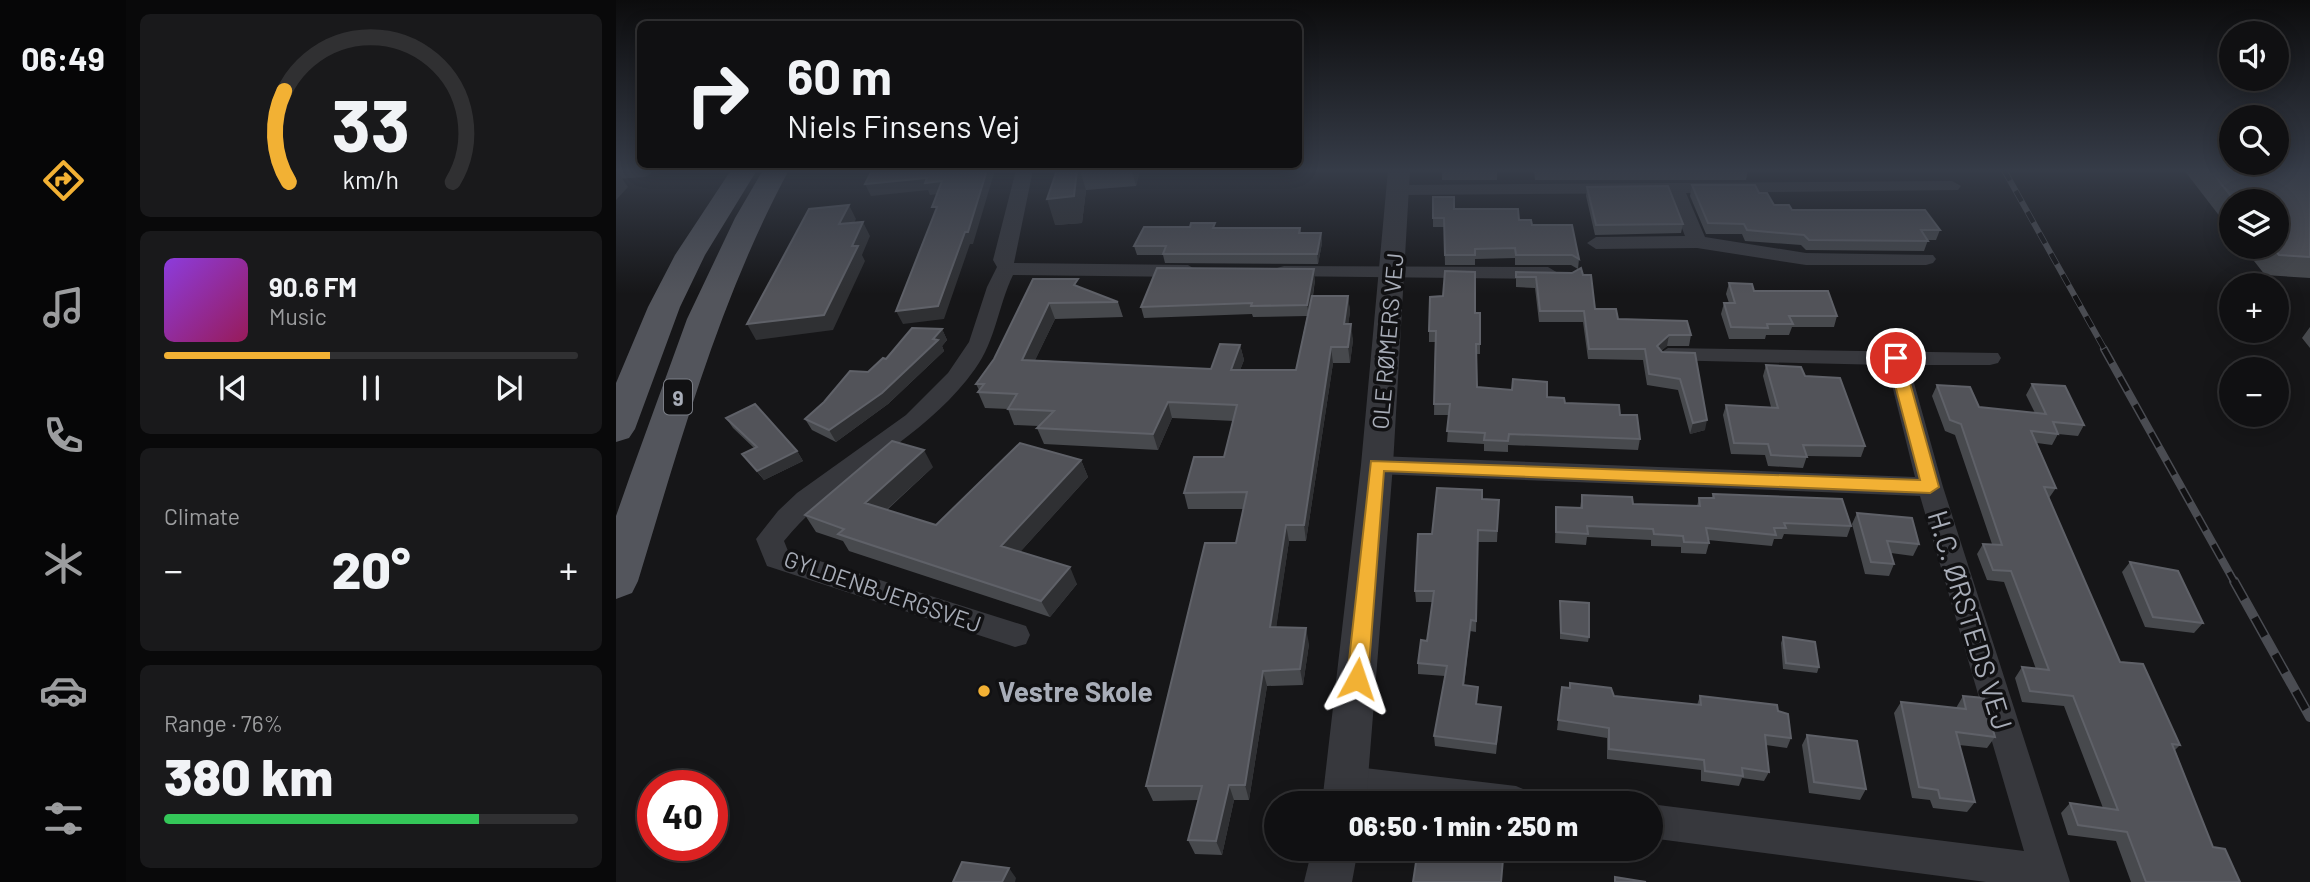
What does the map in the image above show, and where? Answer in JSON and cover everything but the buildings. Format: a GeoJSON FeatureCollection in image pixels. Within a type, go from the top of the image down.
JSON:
{"type":"FeatureCollection","features":[{"type":"Feature","properties":{"kind":"main road"},"geometry":{"type":"LineString","coordinates":[[690,255],[707,211]]}},
{"type":"Feature","properties":{"kind":"main road","name":"9"},"geometry":{"type":"LineString","coordinates":[[616,429],[664,307],[690,255],[718,211]]}},
{"type":"Feature","properties":{"kind":"main road","name":"9"},"geometry":{"type":"LineString","coordinates":[[616,581],[695,344],[730,259],[755,211]]}},
{"type":"Feature","properties":{"kind":"main road"},"geometry":{"type":"LineString","coordinates":[[751,218],[757,211]]}},
{"type":"Feature","properties":{"kind":"street","name":"GYLDENBJERGSVEJ"},"geometry":{"type":"LineString","coordinates":[[1015,211],[1003,260],[1007,267],[997,282],[974,353],[933,403],[882,447],[788,514],[771,540],[777,558],[1015,635]]}},
{"type":"Feature","properties":{"kind":"street","name":"OLE RØMERS VEJ"},"geometry":{"type":"LineString","coordinates":[[1346,791],[1377,465],[1397,211]]}},
{"type":"Feature","properties":{"kind":"street"},"geometry":{"type":"LineString","coordinates":[[1690,211],[1697,242]]}},
{"type":"Feature","properties":{"kind":"street"},"geometry":{"type":"LineString","coordinates":[[1596,243],[1697,242],[1806,259],[1926,259]]}},
{"type":"Feature","properties":{"kind":"street"},"geometry":{"type":"LineString","coordinates":[[1007,267],[1022,271],[1215,272]]}},
{"type":"Feature","properties":{"kind":"street"},"geometry":{"type":"LineString","coordinates":[[1270,272],[1571,274]]}},
{"type":"Feature","properties":{"kind":"street"},"geometry":{"type":"LineString","coordinates":[[1668,355],[1990,358]]}},
{"type":"Feature","properties":{"kind":"street","name":"H.C. ØRSTEDS VEJ"},"geometry":{"type":"LineString","coordinates":[[1896,358],[1930,487],[2050,877]]}},
{"type":"Feature","properties":{"kind":"street"},"geometry":{"type":"LineString","coordinates":[[1377,465],[1930,487]]}},
{"type":"Feature","properties":{"kind":"street"},"geometry":{"type":"LineString","coordinates":[[1663,823],[2050,877]]}},
{"type":"Feature","properties":{"kind":"street"},"geometry":{"type":"LineString","coordinates":[[1328,882],[1332,861]]}},
{"type":"Feature","properties":{"kind":"railway"},"geometry":{"type":"LineString","coordinates":[[2027,211],[2105,350]]}},
{"type":"Feature","properties":{"kind":"railway"},"geometry":{"type":"LineString","coordinates":[[2104,349],[2235,583]]}},
{"type":"Feature","properties":{"kind":"railway"},"geometry":{"type":"LineString","coordinates":[[2234,581],[2310,717]]}},
{"type":"Feature","properties":{"kind":"place","name":"Vestre Skole"},"geometry":{"type":"Point","coordinates":[984,691]}},
{"type":"Feature","properties":{"kind":"route"},"geometry":{"type":"LineString","coordinates":[[1357,679],[1377,465],[1930,487],[1896,358]]}}]}
